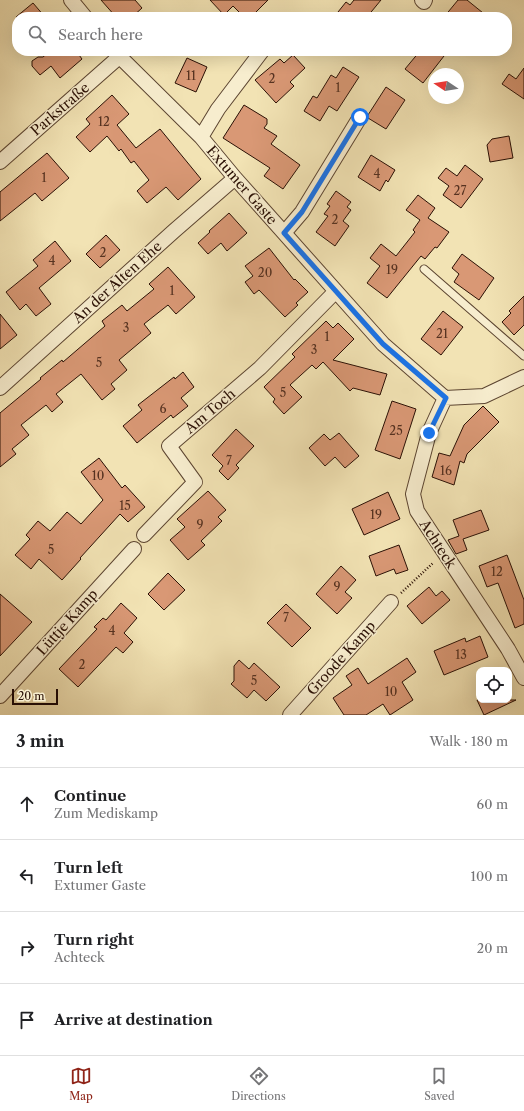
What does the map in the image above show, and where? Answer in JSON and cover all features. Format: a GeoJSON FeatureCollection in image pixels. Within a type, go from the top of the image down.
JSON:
{"type":"FeatureCollection","features":[{"type":"Feature","properties":{"kind":"street"},"geometry":{"type":"LineString","coordinates":[[71,0],[81,12]]}},
{"type":"Feature","properties":{"kind":"street","name":"Parkstraße"},"geometry":{"type":"LineString","coordinates":[[0,162],[115,56]]}},
{"type":"Feature","properties":{"kind":"street","name":"Extumer Gaste"},"geometry":{"type":"LineString","coordinates":[[119,56],[201,137],[335,292],[383,344],[446,398]]}},
{"type":"Feature","properties":{"kind":"street"},"geometry":{"type":"LineString","coordinates":[[201,137],[218,109],[258,56]]}},
{"type":"Feature","properties":{"kind":"street"},"geometry":{"type":"LineString","coordinates":[[284,233],[302,212],[360,117]]}},
{"type":"Feature","properties":{"kind":"street","name":"An der Alten Ehe"},"geometry":{"type":"LineString","coordinates":[[0,388],[235,178]]}},
{"type":"Feature","properties":{"kind":"street","name":"Am Toch"},"geometry":{"type":"LineString","coordinates":[[144,535],[195,482],[169,446],[260,368],[335,292]]}},
{"type":"Feature","properties":{"kind":"street"},"geometry":{"type":"LineString","coordinates":[[446,398],[484,396],[524,377]]}},
{"type":"Feature","properties":{"kind":"street","name":"Achteck"},"geometry":{"type":"LineString","coordinates":[[446,398],[429,433],[413,494],[417,511],[508,649],[524,678]]}},
{"type":"Feature","properties":{"kind":"street","name":"Lüttje Kamp"},"geometry":{"type":"LineString","coordinates":[[0,696],[134,549]]}},
{"type":"Feature","properties":{"kind":"street","name":"Groode Kamp"},"geometry":{"type":"LineString","coordinates":[[290,715],[392,602]]}},
{"type":"Feature","properties":{"kind":"lane"},"geometry":{"type":"LineString","coordinates":[[424,270],[524,356]]}},
{"type":"Feature","properties":{"kind":"path"},"geometry":{"type":"LineString","coordinates":[[392,602],[444,553]]}},
{"type":"Feature","properties":{"kind":"building"},"geometry":{"type":"Polygon","coordinates":[[[101,0],[135,0],[142,8],[138,12],[112,12],[101,0]]]}},
{"type":"Feature","properties":{"kind":"building"},"geometry":{"type":"Polygon","coordinates":[[[210,0],[268,0],[256,12],[239,12],[233,6],[227,12],[221,12],[210,0]]]}},
{"type":"Feature","properties":{"kind":"building"},"geometry":{"type":"Polygon","coordinates":[[[354,0],[381,0],[371,12],[338,12],[346,2],[350,5],[354,0]]]}},
{"type":"Feature","properties":{"kind":"building"},"geometry":{"type":"Polygon","coordinates":[[[458,0],[467,0],[482,12],[448,12],[458,0]]]}},
{"type":"Feature","properties":{"kind":"building"},"geometry":{"type":"Polygon","coordinates":[[[33,3],[41,12],[22,12],[33,3]]]}},
{"type":"Feature","properties":{"kind":"building"},"geometry":{"type":"Polygon","coordinates":[[[80,56],[82,59],[60,78],[51,66],[40,75],[32,66],[32,61],[38,57],[80,56]]]}},
{"type":"Feature","properties":{"kind":"building"},"geometry":{"type":"Polygon","coordinates":[[[294,56],[305,68],[290,82],[294,86],[276,103],[255,80],[280,59],[284,63],[294,56]]]}},
{"type":"Feature","properties":{"kind":"building"},"geometry":{"type":"Polygon","coordinates":[[[416,56],[444,56],[435,68],[428,68],[428,77],[423,83],[405,69],[416,56]]]}},
{"type":"Feature","properties":{"kind":"building"},"geometry":{"type":"Polygon","coordinates":[[[187,58],[207,67],[196,92],[175,83],[187,58]]]}},
{"type":"Feature","properties":{"kind":"building"},"geometry":{"type":"Polygon","coordinates":[[[343,67],[359,77],[337,111],[329,106],[320,121],[304,111],[313,96],[317,98],[331,75],[336,78],[343,67]]]}},
{"type":"Feature","properties":{"kind":"building"},"geometry":{"type":"Polygon","coordinates":[[[524,68],[524,99],[502,84],[509,74],[516,79],[524,68]]]}},
{"type":"Feature","properties":{"kind":"building"},"geometry":{"type":"Polygon","coordinates":[[[386,87],[405,100],[386,129],[368,118],[368,115],[386,87]]]}},
{"type":"Feature","properties":{"kind":"building"},"geometry":{"type":"Polygon","coordinates":[[[112,95],[129,114],[117,125],[136,148],[160,129],[201,179],[178,200],[166,187],[147,203],[137,191],[149,180],[134,161],[131,163],[121,149],[119,151],[107,136],[90,152],[76,137],[90,124],[86,119],[112,95]]]}},
{"type":"Feature","properties":{"kind":"building"},"geometry":{"type":"Polygon","coordinates":[[[244,105],[267,119],[267,124],[264,128],[277,136],[271,144],[300,165],[283,189],[264,176],[270,168],[223,138],[244,105]]]}},
{"type":"Feature","properties":{"kind":"building"},"geometry":{"type":"Polygon","coordinates":[[[509,136],[513,158],[490,162],[487,145],[492,139],[509,136]]]}},
{"type":"Feature","properties":{"kind":"building"},"geometry":{"type":"Polygon","coordinates":[[[47,153],[69,178],[42,201],[35,193],[0,221],[0,192],[47,153]]]}},
{"type":"Feature","properties":{"kind":"building"},"geometry":{"type":"Polygon","coordinates":[[[371,155],[395,170],[388,182],[386,180],[380,191],[358,177],[371,155]]]}},
{"type":"Feature","properties":{"kind":"building"},"geometry":{"type":"Polygon","coordinates":[[[465,165],[483,179],[461,208],[443,195],[449,186],[438,178],[446,168],[457,176],[465,165]]]}},
{"type":"Feature","properties":{"kind":"building"},"geometry":{"type":"Polygon","coordinates":[[[336,191],[351,202],[347,207],[351,210],[343,221],[349,226],[335,246],[316,232],[328,216],[324,214],[330,206],[327,204],[336,191]]]}},
{"type":"Feature","properties":{"kind":"building"},"geometry":{"type":"Polygon","coordinates":[[[418,195],[435,208],[428,218],[449,232],[437,248],[435,247],[425,259],[421,256],[387,298],[367,283],[380,266],[370,258],[381,244],[396,256],[415,232],[413,230],[420,220],[406,210],[418,195]]]}},
{"type":"Feature","properties":{"kind":"building"},"geometry":{"type":"Polygon","coordinates":[[[229,213],[247,233],[227,251],[221,243],[208,254],[198,243],[229,213]]]}},
{"type":"Feature","properties":{"kind":"building"},"geometry":{"type":"Polygon","coordinates":[[[106,235],[120,250],[100,268],[86,254],[106,235]]]}},
{"type":"Feature","properties":{"kind":"building"},"geometry":{"type":"Polygon","coordinates":[[[55,241],[71,261],[39,288],[51,304],[36,316],[26,304],[20,310],[6,292],[38,266],[33,260],[55,241]]]}},
{"type":"Feature","properties":{"kind":"building"},"geometry":{"type":"Polygon","coordinates":[[[269,248],[294,280],[295,279],[308,292],[296,303],[298,305],[285,317],[259,290],[254,294],[245,282],[253,276],[245,266],[269,248]]]}},
{"type":"Feature","properties":{"kind":"building"},"geometry":{"type":"Polygon","coordinates":[[[462,254],[494,278],[479,300],[454,282],[459,274],[452,268],[462,254]]]}},
{"type":"Feature","properties":{"kind":"building"},"geometry":{"type":"Polygon","coordinates":[[[168,267],[195,297],[176,314],[168,305],[144,324],[151,333],[119,360],[127,370],[111,384],[115,389],[102,400],[81,374],[56,394],[63,402],[52,412],[46,405],[21,425],[29,435],[12,449],[16,454],[0,467],[0,413],[41,379],[40,378],[62,360],[63,362],[105,326],[102,321],[122,305],[127,311],[154,289],[149,284],[168,267]]]}},
{"type":"Feature","properties":{"kind":"building"},"geometry":{"type":"Polygon","coordinates":[[[524,296],[524,325],[514,335],[502,322],[511,313],[509,311],[524,296]]]}},
{"type":"Feature","properties":{"kind":"building"},"geometry":{"type":"Polygon","coordinates":[[[443,311],[463,327],[441,355],[421,339],[443,311]]]}},
{"type":"Feature","properties":{"kind":"building"},"geometry":{"type":"Polygon","coordinates":[[[0,314],[17,335],[0,349],[0,314]]]}},
{"type":"Feature","properties":{"kind":"building"},"geometry":{"type":"Polygon","coordinates":[[[326,321],[333,328],[338,323],[354,339],[333,360],[387,374],[380,395],[353,388],[350,391],[323,362],[316,369],[312,365],[290,385],[302,397],[284,414],[273,402],[275,399],[264,387],[295,357],[292,354],[326,321]]]}},
{"type":"Feature","properties":{"kind":"building"},"geometry":{"type":"Polygon","coordinates":[[[183,372],[194,387],[181,398],[188,406],[173,418],[171,415],[137,443],[123,426],[142,410],[138,405],[174,377],[175,379],[183,372]]]}},
{"type":"Feature","properties":{"kind":"building"},"geometry":{"type":"Polygon","coordinates":[[[392,401],[416,409],[400,459],[375,450],[392,401]]]}},
{"type":"Feature","properties":{"kind":"building"},"geometry":{"type":"Polygon","coordinates":[[[483,406],[499,422],[467,454],[464,463],[460,461],[454,485],[432,477],[439,453],[450,456],[464,425],[483,406]]]}},
{"type":"Feature","properties":{"kind":"building"},"geometry":{"type":"Polygon","coordinates":[[[236,429],[254,446],[236,465],[239,468],[228,480],[219,471],[223,466],[212,455],[236,429]]]}},
{"type":"Feature","properties":{"kind":"building"},"geometry":{"type":"Polygon","coordinates":[[[339,433],[359,456],[345,468],[335,457],[325,466],[309,448],[324,434],[330,440],[339,433]]]}},
{"type":"Feature","properties":{"kind":"building"},"geometry":{"type":"Polygon","coordinates":[[[99,458],[122,488],[125,485],[145,507],[128,522],[120,514],[62,580],[39,559],[31,569],[15,555],[30,539],[26,535],[38,521],[50,531],[67,512],[81,524],[103,500],[81,472],[99,458]]]}},
{"type":"Feature","properties":{"kind":"building"},"geometry":{"type":"Polygon","coordinates":[[[208,491],[226,510],[218,517],[222,521],[201,541],[205,545],[188,560],[170,540],[185,527],[177,519],[208,491]]]}},
{"type":"Feature","properties":{"kind":"building"},"geometry":{"type":"Polygon","coordinates":[[[388,492],[400,519],[364,535],[352,509],[388,492]]]}},
{"type":"Feature","properties":{"kind":"building"},"geometry":{"type":"Polygon","coordinates":[[[481,510],[489,530],[463,539],[467,550],[456,554],[448,540],[459,536],[453,520],[481,510]]]}},
{"type":"Feature","properties":{"kind":"building"},"geometry":{"type":"Polygon","coordinates":[[[399,545],[408,570],[396,574],[394,569],[376,576],[369,556],[399,545]]]}},
{"type":"Feature","properties":{"kind":"building"},"geometry":{"type":"Polygon","coordinates":[[[507,555],[524,600],[524,624],[515,628],[498,583],[487,587],[479,566],[507,555]]]}},
{"type":"Feature","properties":{"kind":"building"},"geometry":{"type":"Polygon","coordinates":[[[341,566],[356,580],[345,592],[352,598],[337,614],[316,594],[341,566]]]}},
{"type":"Feature","properties":{"kind":"building"},"geometry":{"type":"Polygon","coordinates":[[[168,573],[185,590],[164,610],[148,594],[168,573]]]}},
{"type":"Feature","properties":{"kind":"building"},"geometry":{"type":"Polygon","coordinates":[[[429,587],[436,596],[442,591],[450,600],[422,624],[407,606],[429,587]]]}},
{"type":"Feature","properties":{"kind":"building"},"geometry":{"type":"Polygon","coordinates":[[[0,594],[32,622],[0,656],[0,594]]]}},
{"type":"Feature","properties":{"kind":"building"},"geometry":{"type":"Polygon","coordinates":[[[121,603],[137,618],[124,633],[133,642],[123,653],[116,647],[78,687],[59,669],[97,629],[94,627],[103,618],[106,620],[121,603]]]}},
{"type":"Feature","properties":{"kind":"building"},"geometry":{"type":"Polygon","coordinates":[[[286,604],[311,628],[292,647],[267,623],[286,604]]]}},
{"type":"Feature","properties":{"kind":"building"},"geometry":{"type":"Polygon","coordinates":[[[480,636],[488,657],[444,675],[434,651],[465,638],[466,642],[480,636]]]}},
{"type":"Feature","properties":{"kind":"building"},"geometry":{"type":"Polygon","coordinates":[[[407,658],[416,672],[402,682],[413,700],[390,715],[383,704],[366,715],[344,715],[333,698],[352,685],[346,676],[358,668],[368,684],[407,658]]]}},
{"type":"Feature","properties":{"kind":"building"},"geometry":{"type":"Polygon","coordinates":[[[239,660],[249,669],[254,663],[280,687],[266,701],[254,690],[247,698],[231,684],[234,681],[234,666],[239,660]]]}},
{"type":"Feature","properties":{"kind":"building"},"geometry":{"type":"Polygon","coordinates":[[[478,703],[510,703],[484,715],[478,703]]]}},
{"type":"Feature","properties":{"kind":"route"},"geometry":{"type":"LineString","coordinates":[[360,117],[302,212],[284,233],[335,292],[383,344],[446,398],[429,433]]}}]}
